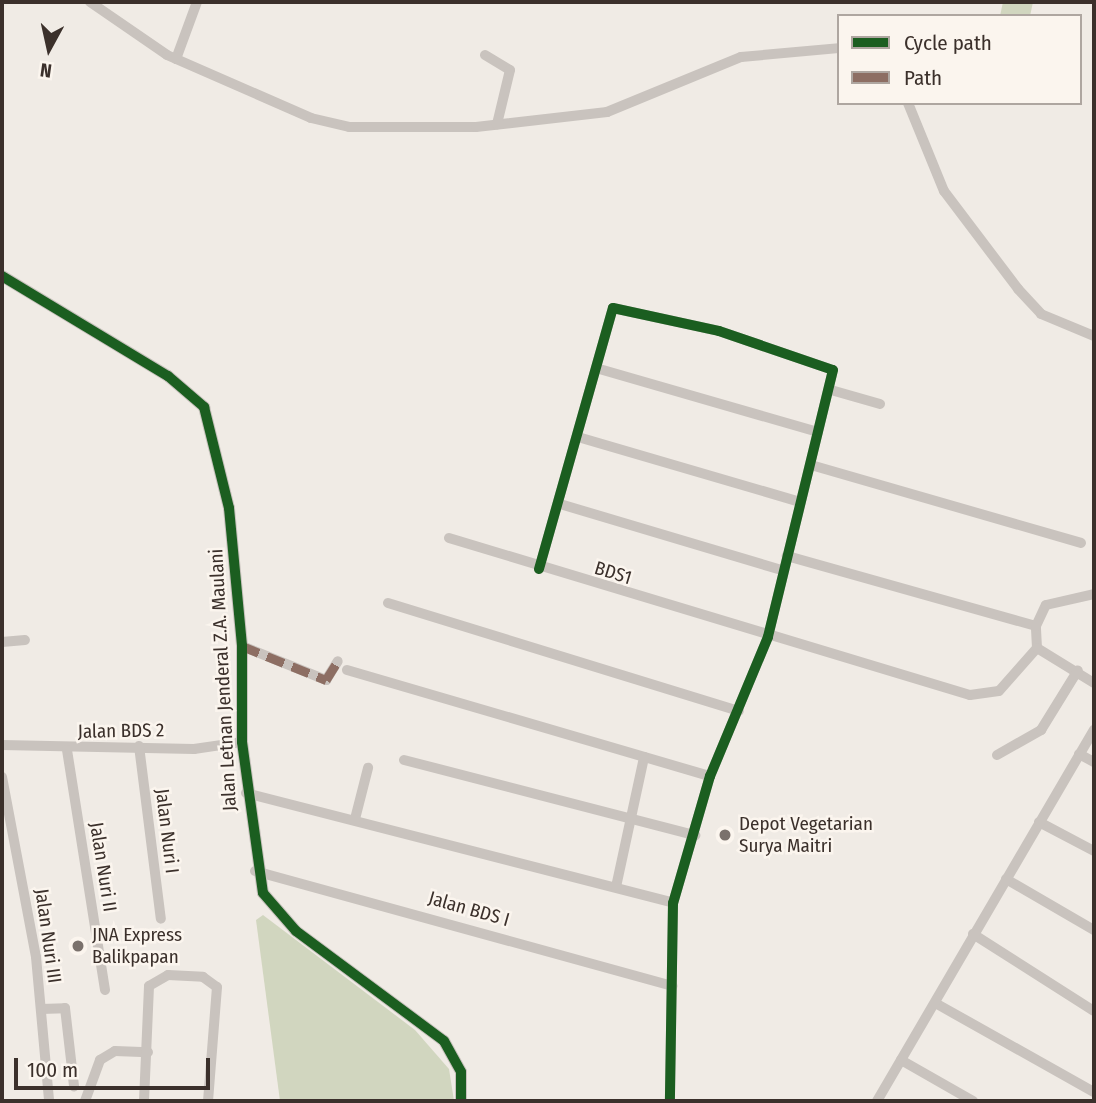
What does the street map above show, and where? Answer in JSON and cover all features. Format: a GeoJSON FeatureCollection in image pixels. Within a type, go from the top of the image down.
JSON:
{"type":"FeatureCollection","features":[{"type":"Feature","properties":{"kind":"street"},"geometry":{"type":"LineString","coordinates":[[90,2],[176,59],[311,118],[349,127],[497,124],[607,112],[741,57],[837,48]]}},
{"type":"Feature","properties":{"kind":"street"},"geometry":{"type":"LineString","coordinates":[[176,59],[197,2]]}},
{"type":"Feature","properties":{"kind":"street"},"geometry":{"type":"LineString","coordinates":[[485,55],[510,70],[497,124]]}},
{"type":"Feature","properties":{"kind":"street"},"geometry":{"type":"LineString","coordinates":[[909,105],[944,191],[1018,289],[1041,314],[1094,336]]}},
{"type":"Feature","properties":{"kind":"street","name":"Jalan Letnan Jenderal Z.A. Maulani"},"geometry":{"type":"LineString","coordinates":[[2,276],[168,376],[204,407],[229,508],[242,646],[242,742],[255,871],[274,909],[296,931],[444,1041],[461,1072],[461,1101]]}},
{"type":"Feature","properties":{"kind":"street"},"geometry":{"type":"LineString","coordinates":[[540,569],[596,368],[616,308],[816,360],[833,370],[831,390],[782,570],[768,637],[710,776],[695,835],[673,903],[670,1101]]}},
{"type":"Feature","properties":{"kind":"street"},"geometry":{"type":"LineString","coordinates":[[596,368],[818,432]]}},
{"type":"Feature","properties":{"kind":"street"},"geometry":{"type":"LineString","coordinates":[[831,390],[880,404]]}},
{"type":"Feature","properties":{"kind":"street"},"geometry":{"type":"LineString","coordinates":[[578,437],[800,502]]}},
{"type":"Feature","properties":{"kind":"street"},"geometry":{"type":"LineString","coordinates":[[811,465],[1081,543]]}},
{"type":"Feature","properties":{"kind":"street"},"geometry":{"type":"LineString","coordinates":[[560,505],[782,570]]}},
{"type":"Feature","properties":{"kind":"street","name":"BDS1"},"geometry":{"type":"LineString","coordinates":[[449,538],[540,569],[768,637],[984,696],[999,691],[1037,648]]}},
{"type":"Feature","properties":{"kind":"street"},"geometry":{"type":"LineString","coordinates":[[787,556],[1036,626]]}},
{"type":"Feature","properties":{"kind":"street"},"geometry":{"type":"LineString","coordinates":[[1094,594],[1046,605],[1036,626],[1037,648],[1078,670],[1094,682]]}},
{"type":"Feature","properties":{"kind":"street"},"geometry":{"type":"LineString","coordinates":[[388,603],[739,711]]}},
{"type":"Feature","properties":{"kind":"street"},"geometry":{"type":"LineString","coordinates":[[2,642],[25,640]]}},
{"type":"Feature","properties":{"kind":"street"},"geometry":{"type":"LineString","coordinates":[[242,646],[326,680],[338,661]]}},
{"type":"Feature","properties":{"kind":"street"},"geometry":{"type":"LineString","coordinates":[[347,670],[710,776]]}},
{"type":"Feature","properties":{"kind":"street"},"geometry":{"type":"LineString","coordinates":[[997,755],[1041,730],[1078,670]]}},
{"type":"Feature","properties":{"kind":"street"},"geometry":{"type":"LineString","coordinates":[[877,1101],[937,1004],[973,934],[1094,730]]}},
{"type":"Feature","properties":{"kind":"street","name":"Jalan BDS 2"},"geometry":{"type":"LineString","coordinates":[[2,746],[67,750],[242,742]]}},
{"type":"Feature","properties":{"kind":"street","name":"Jalan Nuri I"},"geometry":{"type":"LineString","coordinates":[[138,746],[160,919]]}},
{"type":"Feature","properties":{"kind":"street","name":"Jalan Nuri II"},"geometry":{"type":"LineString","coordinates":[[67,750],[104,990]]}},
{"type":"Feature","properties":{"kind":"street"},"geometry":{"type":"LineString","coordinates":[[1079,754],[1094,762]]}},
{"type":"Feature","properties":{"kind":"street"},"geometry":{"type":"LineString","coordinates":[[616,887],[644,757]]}},
{"type":"Feature","properties":{"kind":"street"},"geometry":{"type":"LineString","coordinates":[[404,761],[695,835]]}},
{"type":"Feature","properties":{"kind":"street"},"geometry":{"type":"LineString","coordinates":[[355,819],[368,768]]}},
{"type":"Feature","properties":{"kind":"street","name":"Jalan Nuri III"},"geometry":{"type":"LineString","coordinates":[[2,777],[41,1009],[49,1101]]}},
{"type":"Feature","properties":{"kind":"street"},"geometry":{"type":"LineString","coordinates":[[246,793],[673,903]]}},
{"type":"Feature","properties":{"kind":"street"},"geometry":{"type":"LineString","coordinates":[[1039,822],[1094,851]]}},
{"type":"Feature","properties":{"kind":"street","name":"Jalan BDS I"},"geometry":{"type":"LineString","coordinates":[[255,871],[672,986]]}},
{"type":"Feature","properties":{"kind":"street"},"geometry":{"type":"LineString","coordinates":[[1006,879],[1094,930]]}},
{"type":"Feature","properties":{"kind":"street"},"geometry":{"type":"LineString","coordinates":[[973,934],[1094,1011]]}},
{"type":"Feature","properties":{"kind":"street"},"geometry":{"type":"LineString","coordinates":[[144,1101],[149,986],[168,975],[202,977],[217,987],[208,1101]]}},
{"type":"Feature","properties":{"kind":"street"},"geometry":{"type":"LineString","coordinates":[[937,1004],[1094,1092]]}},
{"type":"Feature","properties":{"kind":"street"},"geometry":{"type":"LineString","coordinates":[[41,1009],[65,1008],[74,1086]]}},
{"type":"Feature","properties":{"kind":"street"},"geometry":{"type":"LineString","coordinates":[[85,1101],[100,1060],[115,1051],[148,1052]]}},
{"type":"Feature","properties":{"kind":"street"},"geometry":{"type":"LineString","coordinates":[[901,1060],[973,1101]]}},
{"type":"Feature","properties":{"kind":"green space"},"geometry":{"type":"Polygon","coordinates":[[[1003,2],[1033,2],[1030,14],[1000,14],[1003,2]]]}},
{"type":"Feature","properties":{"kind":"green space"},"geometry":{"type":"Polygon","coordinates":[[[263,915],[415,1030],[449,1069],[454,1101],[280,1101],[256,920],[263,915]]]}},
{"type":"Feature","properties":{"kind":"marked path"},"geometry":{"type":"LineString","coordinates":[[242,646],[326,680],[338,661]]}},
{"type":"Feature","properties":{"kind":"cycle path"},"geometry":{"type":"LineString","coordinates":[[2,276],[168,376],[204,407],[229,508],[242,646],[242,742],[263,893],[296,931],[444,1041],[461,1072],[461,1101]]}},
{"type":"Feature","properties":{"kind":"cycle path"},"geometry":{"type":"LineString","coordinates":[[539,569],[613,308],[719,331],[833,370],[768,637],[710,776],[673,903],[670,1101]]}},
{"type":"Feature","properties":{"kind":"place","name":"Depot Vegetarian Surya Maitri"},"geometry":{"type":"Point","coordinates":[725,835]}},
{"type":"Feature","properties":{"kind":"place","name":"JNA Express Balikpapan"},"geometry":{"type":"Point","coordinates":[78,946]}}]}
